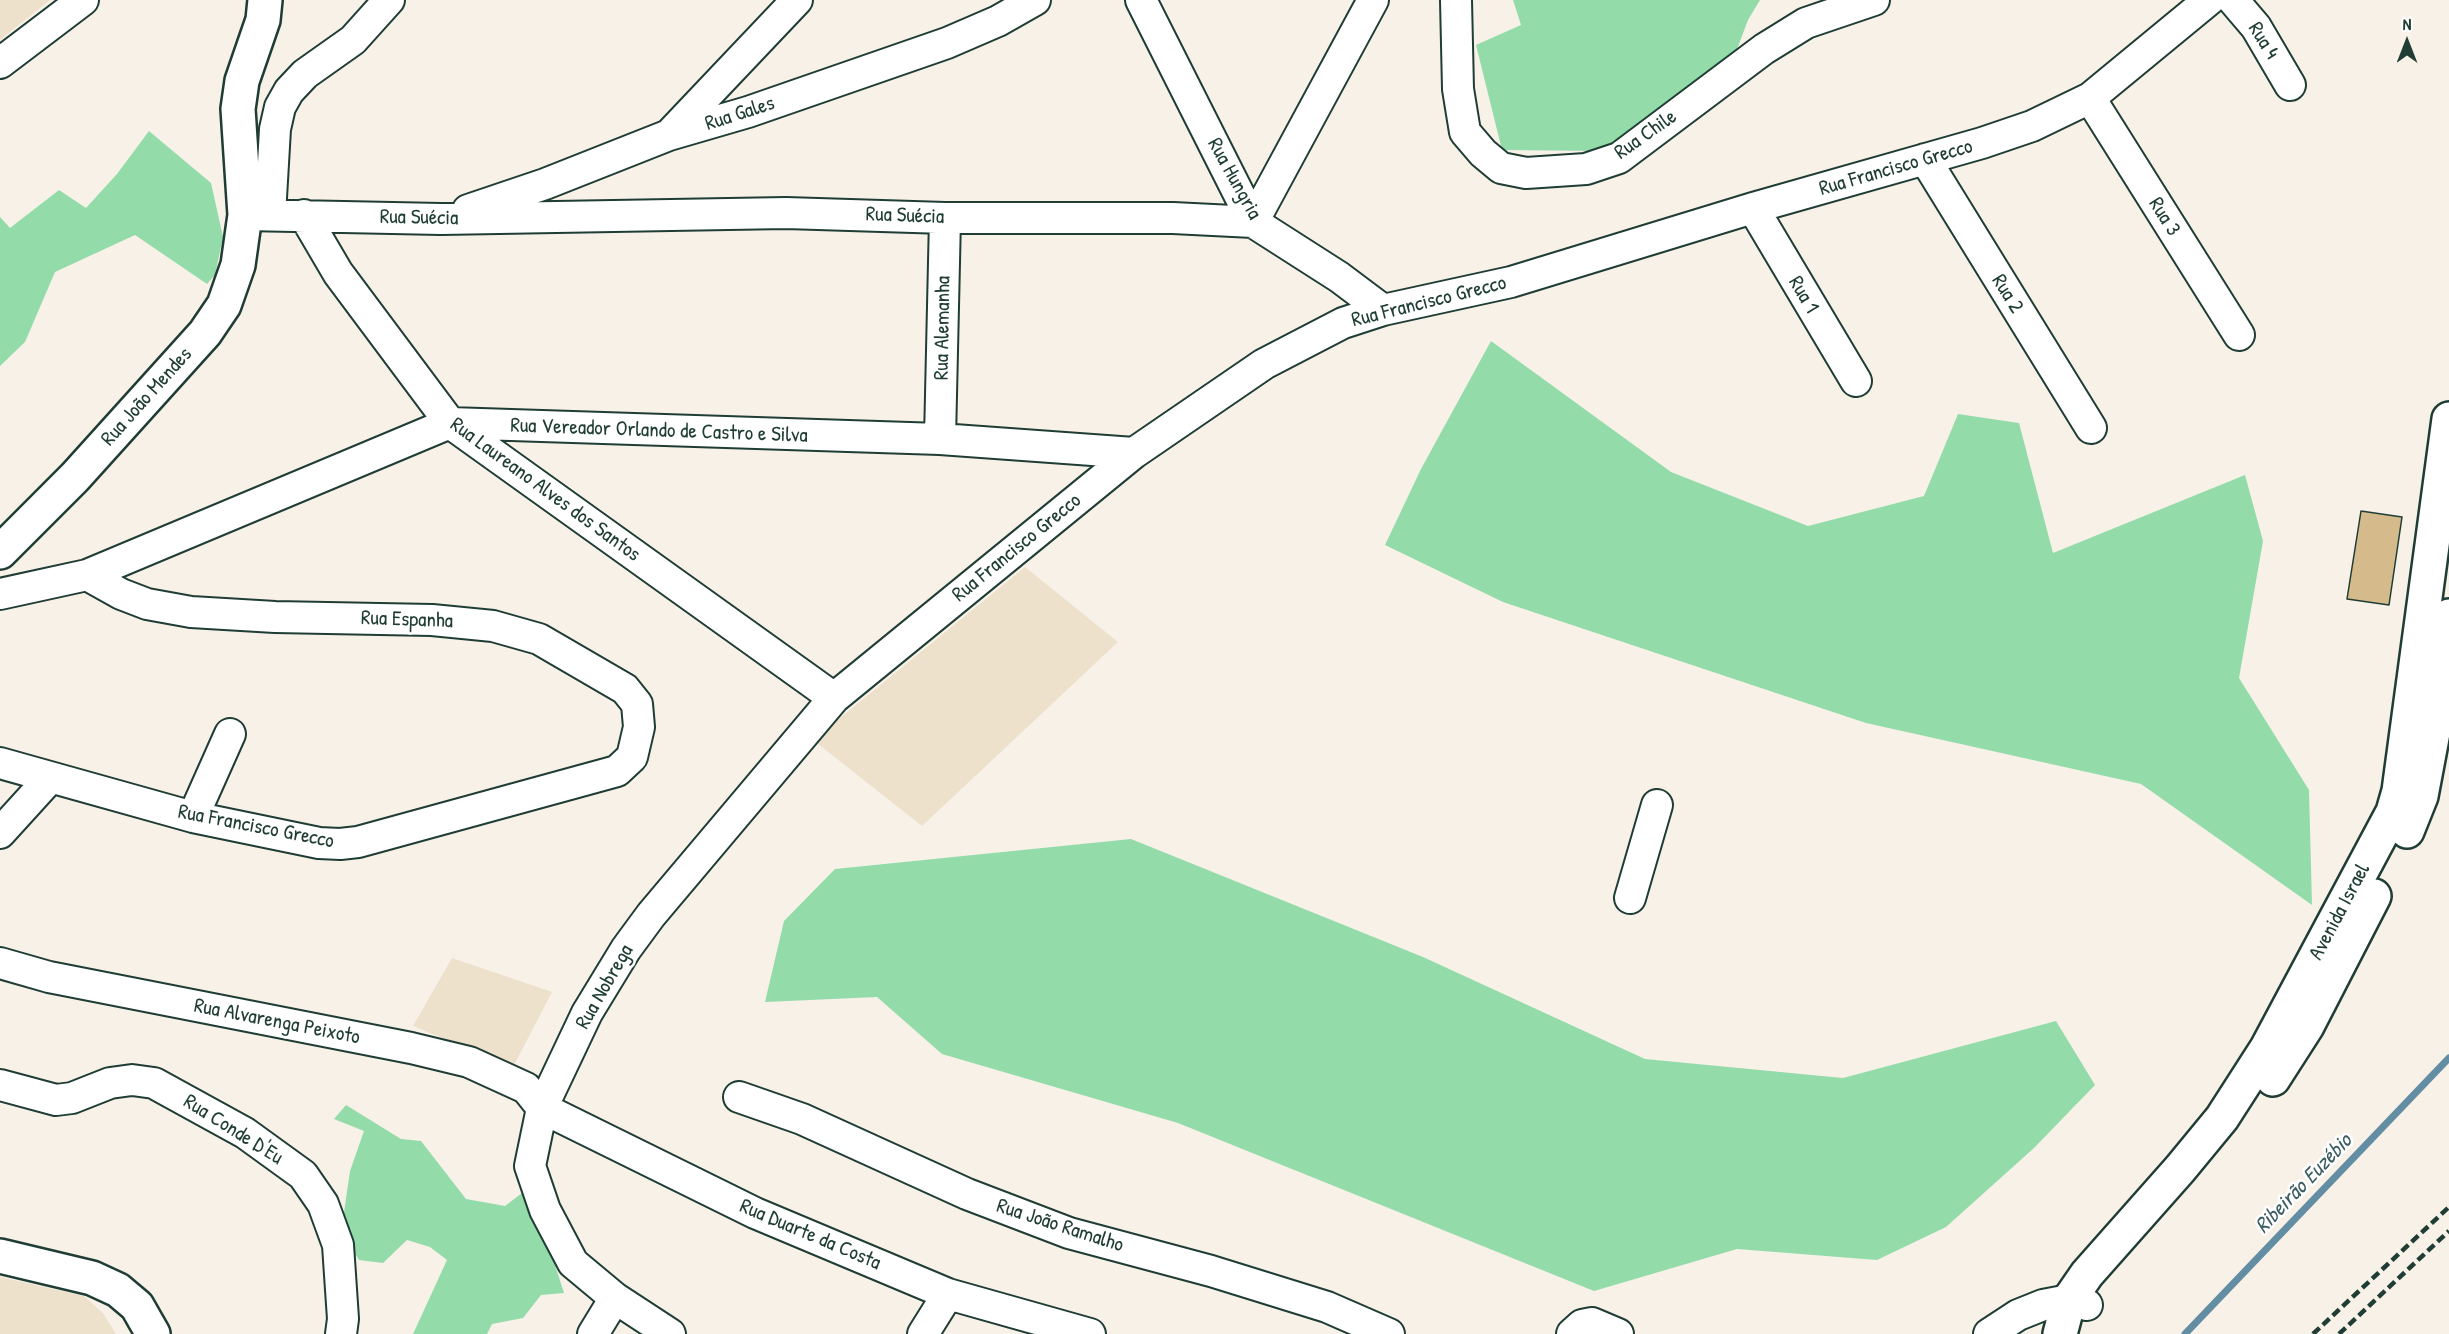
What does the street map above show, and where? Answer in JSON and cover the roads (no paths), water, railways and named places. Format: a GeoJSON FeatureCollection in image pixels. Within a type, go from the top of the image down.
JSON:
{"type":"FeatureCollection","features":[{"type":"Feature","properties":{"kind":"main road","name":"Rua João Mendes"},"geometry":{"type":"LineString","coordinates":[[0,552],[75,477],[205,333],[224,305],[257,214],[238,109],[242,81],[263,20],[265,0]]}},
{"type":"Feature","properties":{"kind":"main road","name":"Avenida Israel"},"geometry":{"type":"LineString","coordinates":[[2061,1334],[2078,1302],[2087,1274],[2222,1118],[2267,1048],[2393,812],[2399,790],[2419,631],[2439,557],[2449,419]]}},
{"type":"Feature","properties":{"kind":"main road","name":"Avenida Israel"},"geometry":{"type":"LineString","coordinates":[[2078,1302],[2208,1170],[2307,1026],[2411,823],[2421,795],[2443,679],[2449,616]]}},
{"type":"Feature","properties":{"kind":"main road"},"geometry":{"type":"LineString","coordinates":[[2419,631],[2432,663],[2443,679]]}},
{"type":"Feature","properties":{"kind":"main road"},"geometry":{"type":"LineString","coordinates":[[2427,766],[2449,721]]}},
{"type":"Feature","properties":{"kind":"main road"},"geometry":{"type":"LineString","coordinates":[[0,1256],[92,1278],[118,1290],[137,1306],[153,1334]]}},
{"type":"Feature","properties":{"kind":"street"},"geometry":{"type":"LineString","coordinates":[[0,63],[83,0]]}},
{"type":"Feature","properties":{"kind":"street"},"geometry":{"type":"LineString","coordinates":[[304,215],[257,214],[274,129],[285,99],[305,74],[353,40],[389,0]]}},
{"type":"Feature","properties":{"kind":"street"},"geometry":{"type":"LineString","coordinates":[[669,135],[797,0]]}},
{"type":"Feature","properties":{"kind":"street","name":"Rua Gales"},"geometry":{"type":"LineString","coordinates":[[441,219],[545,184],[669,135],[748,112],[947,43],[998,21],[1035,0]]}},
{"type":"Feature","properties":{"kind":"street","name":"Rua Hungria"},"geometry":{"type":"LineString","coordinates":[[1141,0],[1253,222],[1339,277],[1383,310]]}},
{"type":"Feature","properties":{"kind":"street"},"geometry":{"type":"LineString","coordinates":[[1253,222],[1373,0]]}},
{"type":"Feature","properties":{"kind":"street","name":"Rua Chile"},"geometry":{"type":"LineString","coordinates":[[1456,0],[1458,89],[1466,132],[1483,153],[1501,168],[1526,173],[1586,169],[1618,158],[1772,43],[1806,23],[1874,0]]}},
{"type":"Feature","properties":{"kind":"street","name":"Rua Francisco Grecco"},"geometry":{"type":"LineString","coordinates":[[684,876],[834,698],[1134,453],[1264,364],[1343,323],[1383,310],[1502,284],[2032,126],[2090,98],[2209,0]]}},
{"type":"Feature","properties":{"kind":"street","name":"Rua 4"},"geometry":{"type":"LineString","coordinates":[[2233,0],[2256,27],[2290,85]]}},
{"type":"Feature","properties":{"kind":"street","name":"Rua 3"},"geometry":{"type":"LineString","coordinates":[[2090,98],[2240,335]]}},
{"type":"Feature","properties":{"kind":"street","name":"Rua 2"},"geometry":{"type":"LineString","coordinates":[[1925,159],[2091,428]]}},
{"type":"Feature","properties":{"kind":"street","name":"Rua 1"},"geometry":{"type":"LineString","coordinates":[[1753,208],[1856,381]]}},
{"type":"Feature","properties":{"kind":"street","name":"Rua Suécia"},"geometry":{"type":"LineString","coordinates":[[304,215],[441,219],[786,213],[945,218],[1173,218],[1253,222]]}},
{"type":"Feature","properties":{"kind":"street","name":"Rua Laureano Alves dos Santos"},"geometry":{"type":"LineString","coordinates":[[304,215],[338,273],[450,423],[834,698]]}},
{"type":"Feature","properties":{"kind":"street","name":"Rua Alemanha"},"geometry":{"type":"LineString","coordinates":[[940,439],[945,218]]}},
{"type":"Feature","properties":{"kind":"street","name":"Rua Vereador Orlando de Castro e Silva"},"geometry":{"type":"LineString","coordinates":[[0,594],[87,575],[450,423],[940,439],[1134,453]]}},
{"type":"Feature","properties":{"kind":"street","name":"Rua Espanha"},"geometry":{"type":"LineString","coordinates":[[87,575],[121,594],[147,603],[191,612],[275,617],[432,620],[493,626],[538,639],[625,689],[637,705],[639,727],[632,757],[617,771]]}},
{"type":"Feature","properties":{"kind":"street"},"geometry":{"type":"LineString","coordinates":[[193,817],[230,734]]}},
{"type":"Feature","properties":{"kind":"street","name":"Rua Francisco Grecco"},"geometry":{"type":"LineString","coordinates":[[0,763],[193,817],[319,843],[358,842],[617,771]]}},
{"type":"Feature","properties":{"kind":"street"},"geometry":{"type":"LineString","coordinates":[[0,833],[50,778]]}},
{"type":"Feature","properties":{"kind":"street"},"geometry":{"type":"LineString","coordinates":[[1630,898],[1657,805]]}},
{"type":"Feature","properties":{"kind":"street","name":"Rua Nobrega"},"geometry":{"type":"LineString","coordinates":[[670,1334],[615,1298],[573,1263],[545,1210],[530,1166],[542,1108],[587,1013],[651,915],[684,876]]}},
{"type":"Feature","properties":{"kind":"street","name":"Rua Alvarenga Peixoto"},"geometry":{"type":"LineString","coordinates":[[0,963],[49,977],[469,1062],[526,1088],[542,1108]]}},
{"type":"Feature","properties":{"kind":"street","name":"Rua Conde D'Eu"},"geometry":{"type":"LineString","coordinates":[[0,1085],[56,1100],[72,1098],[110,1083],[132,1080],[154,1083],[245,1133],[303,1174],[323,1204],[338,1245],[343,1319],[341,1334]]}},
{"type":"Feature","properties":{"kind":"street","name":"Rua João Ramalho"},"geometry":{"type":"LineString","coordinates":[[739,1097],[802,1119],[967,1194],[1069,1233],[1211,1271],[1327,1307],[1389,1334]]}},
{"type":"Feature","properties":{"kind":"street","name":"Rua Duarte da Costa"},"geometry":{"type":"LineString","coordinates":[[542,1108],[755,1213],[948,1294],[1090,1334]]}},
{"type":"Feature","properties":{"kind":"street"},"geometry":{"type":"LineString","coordinates":[[923,1334],[948,1294]]}},
{"type":"Feature","properties":{"kind":"street"},"geometry":{"type":"LineString","coordinates":[[593,1334],[615,1298]]}},
{"type":"Feature","properties":{"kind":"street"},"geometry":{"type":"LineString","coordinates":[[1989,1334],[2018,1315],[2043,1305],[2078,1302]]}},
{"type":"Feature","properties":{"kind":"street"},"geometry":{"type":"LineString","coordinates":[[1572,1334],[1582,1325],[1592,1323],[1618,1334]]}},
{"type":"Feature","properties":{"kind":"waterway","name":"Ribeirão Euzébio"},"geometry":{"type":"LineString","coordinates":[[2185,1334],[2449,1058]]}},
{"type":"Feature","properties":{"kind":"railway"},"geometry":{"type":"LineString","coordinates":[[2313,1334],[2449,1207]]}},
{"type":"Feature","properties":{"kind":"railway"},"geometry":{"type":"LineString","coordinates":[[2339,1334],[2449,1231]]}}]}
